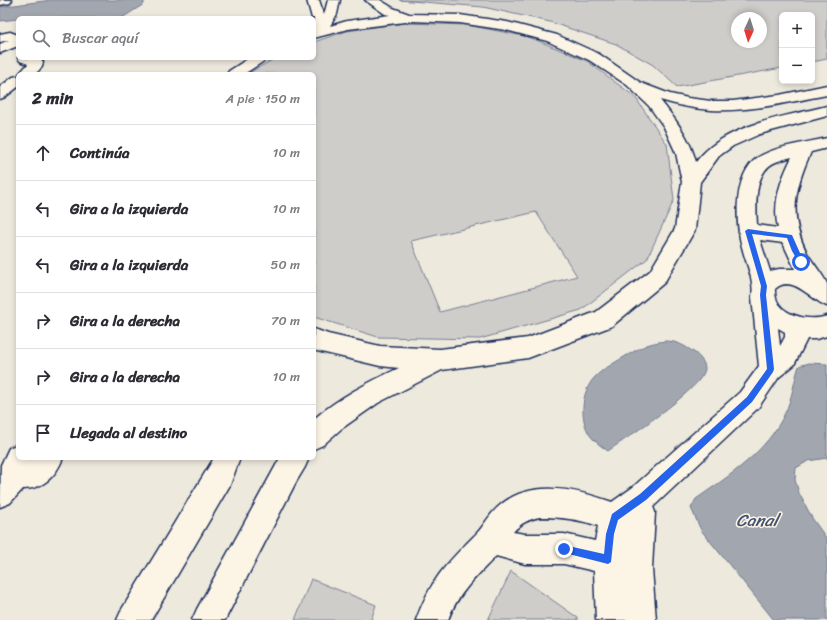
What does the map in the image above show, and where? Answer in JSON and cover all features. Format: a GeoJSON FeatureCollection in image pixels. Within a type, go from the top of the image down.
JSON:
{"type":"FeatureCollection","features":[{"type":"Feature","properties":{"kind":"street"},"geometry":{"type":"LineString","coordinates":[[0,1],[6,0]]}},
{"type":"Feature","properties":{"kind":"street"},"geometry":{"type":"LineString","coordinates":[[313,0],[315,16]]}},
{"type":"Feature","properties":{"kind":"street"},"geometry":{"type":"LineString","coordinates":[[317,32],[332,11],[334,0]]}},
{"type":"Feature","properties":{"kind":"street"},"geometry":{"type":"LineString","coordinates":[[371,0],[389,11],[413,17]]}},
{"type":"Feature","properties":{"kind":"street"},"geometry":{"type":"LineString","coordinates":[[317,32],[347,25],[413,17],[460,19],[499,24],[552,38],[594,57],[632,82],[652,92],[683,102],[711,107],[732,107],[762,103],[827,90]]}},
{"type":"Feature","properties":{"kind":"street"},"geometry":{"type":"LineString","coordinates":[[29,72],[35,67],[36,62],[30,60]]}},
{"type":"Feature","properties":{"kind":"street"},"geometry":{"type":"LineString","coordinates":[[237,72],[256,60]]}},
{"type":"Feature","properties":{"kind":"street"},"geometry":{"type":"LineString","coordinates":[[0,94],[16,82]]}},
{"type":"Feature","properties":{"kind":"street"},"geometry":{"type":"LineString","coordinates":[[316,340],[324,344],[380,356],[440,360],[528,348],[604,319],[657,277],[685,230],[691,182],[685,153],[672,126],[654,103],[632,82]]}},
{"type":"Feature","properties":{"kind":"street"},"geometry":{"type":"LineString","coordinates":[[691,182],[707,158],[718,148],[738,137],[764,128],[827,111]]}},
{"type":"Feature","properties":{"kind":"street"},"geometry":{"type":"LineString","coordinates":[[825,330],[797,327],[774,313],[767,304],[748,231],[747,193],[754,173],[763,161],[783,154],[804,150],[827,143]]}},
{"type":"Feature","properties":{"kind":"street"},"geometry":{"type":"LineString","coordinates":[[804,150],[788,188],[785,208],[790,236],[795,251],[823,293]]}},
{"type":"Feature","properties":{"kind":"street"},"geometry":{"type":"LineString","coordinates":[[748,231],[790,236]]}},
{"type":"Feature","properties":{"kind":"street"},"geometry":{"type":"LineString","coordinates":[[771,369],[764,291],[769,280],[787,277],[809,283],[823,293]]}},
{"type":"Feature","properties":{"kind":"street"},"geometry":{"type":"LineString","coordinates":[[612,620],[608,559],[610,534],[627,521],[643,497],[749,400],[771,369],[786,358],[796,338],[797,327]]}},
{"type":"Feature","properties":{"kind":"street"},"geometry":{"type":"LineString","coordinates":[[316,434],[332,420],[369,394],[440,360]]}},
{"type":"Feature","properties":{"kind":"street"},"geometry":{"type":"LineString","coordinates":[[12,475],[33,475],[44,467],[49,460]]}},
{"type":"Feature","properties":{"kind":"street"},"geometry":{"type":"LineString","coordinates":[[133,620],[220,475],[227,460]]}},
{"type":"Feature","properties":{"kind":"street"},"geometry":{"type":"LineString","coordinates":[[208,620],[286,472],[295,460]]}},
{"type":"Feature","properties":{"kind":"street"},"geometry":{"type":"LineString","coordinates":[[432,620],[443,592],[455,574],[492,540],[502,522],[510,514],[520,508],[547,502],[580,506],[627,521]]}},
{"type":"Feature","properties":{"kind":"street"},"geometry":{"type":"LineString","coordinates":[[627,521],[637,569],[640,620]]}},
{"type":"Feature","properties":{"kind":"street"},"geometry":{"type":"LineString","coordinates":[[492,540],[525,549],[564,549],[608,559],[637,569]]}},
{"type":"Feature","properties":{"kind":"shaded area"},"geometry":{"type":"Polygon","coordinates":[[[399,0],[827,0],[827,59],[815,61],[815,12],[779,12],[779,69],[677,87],[653,65],[616,44],[550,22],[483,7],[399,0]]]}},
{"type":"Feature","properties":{"kind":"shaded area"},"geometry":{"type":"Polygon","coordinates":[[[404,23],[467,25],[529,37],[587,61],[635,97],[667,144],[674,200],[647,259],[581,310],[480,339],[378,337],[316,318],[316,72],[251,72],[272,60],[316,60],[316,41],[347,31],[404,23]],[[536,212],[411,241],[440,312],[577,276],[536,212]]]}},
{"type":"Feature","properties":{"kind":"shaded area"},"geometry":{"type":"Polygon","coordinates":[[[511,571],[578,618],[578,620],[488,620],[511,571]]]}},
{"type":"Feature","properties":{"kind":"shaded area"},"geometry":{"type":"Polygon","coordinates":[[[311,579],[376,605],[371,620],[295,620],[311,579]]]}},
{"type":"Feature","properties":{"kind":"water"},"geometry":{"type":"Polygon","coordinates":[[[51,0],[144,0],[144,4],[125,16],[16,16],[16,19],[0,21],[0,7],[51,0]]]}},
{"type":"Feature","properties":{"kind":"water"},"geometry":{"type":"Polygon","coordinates":[[[665,341],[681,344],[697,354],[705,366],[702,376],[693,387],[663,412],[608,451],[592,438],[585,425],[583,410],[585,394],[588,387],[592,380],[606,368],[636,350],[653,343],[665,341]]]}},
{"type":"Feature","properties":{"kind":"water","name":"Canal"},"geometry":{"type":"Polygon","coordinates":[[[809,363],[827,364],[827,458],[808,461],[796,468],[795,480],[799,493],[812,518],[827,539],[827,620],[774,620],[701,530],[691,508],[696,499],[734,472],[769,439],[778,427],[785,413],[799,366],[809,363]]]}},
{"type":"Feature","properties":{"kind":"route"},"geometry":{"type":"LineString","coordinates":[[564,549],[608,559],[610,534],[615,517],[643,497],[735,414],[761,385],[771,369],[763,295],[764,286],[748,231],[790,236],[795,251],[801,262]]}}]}
